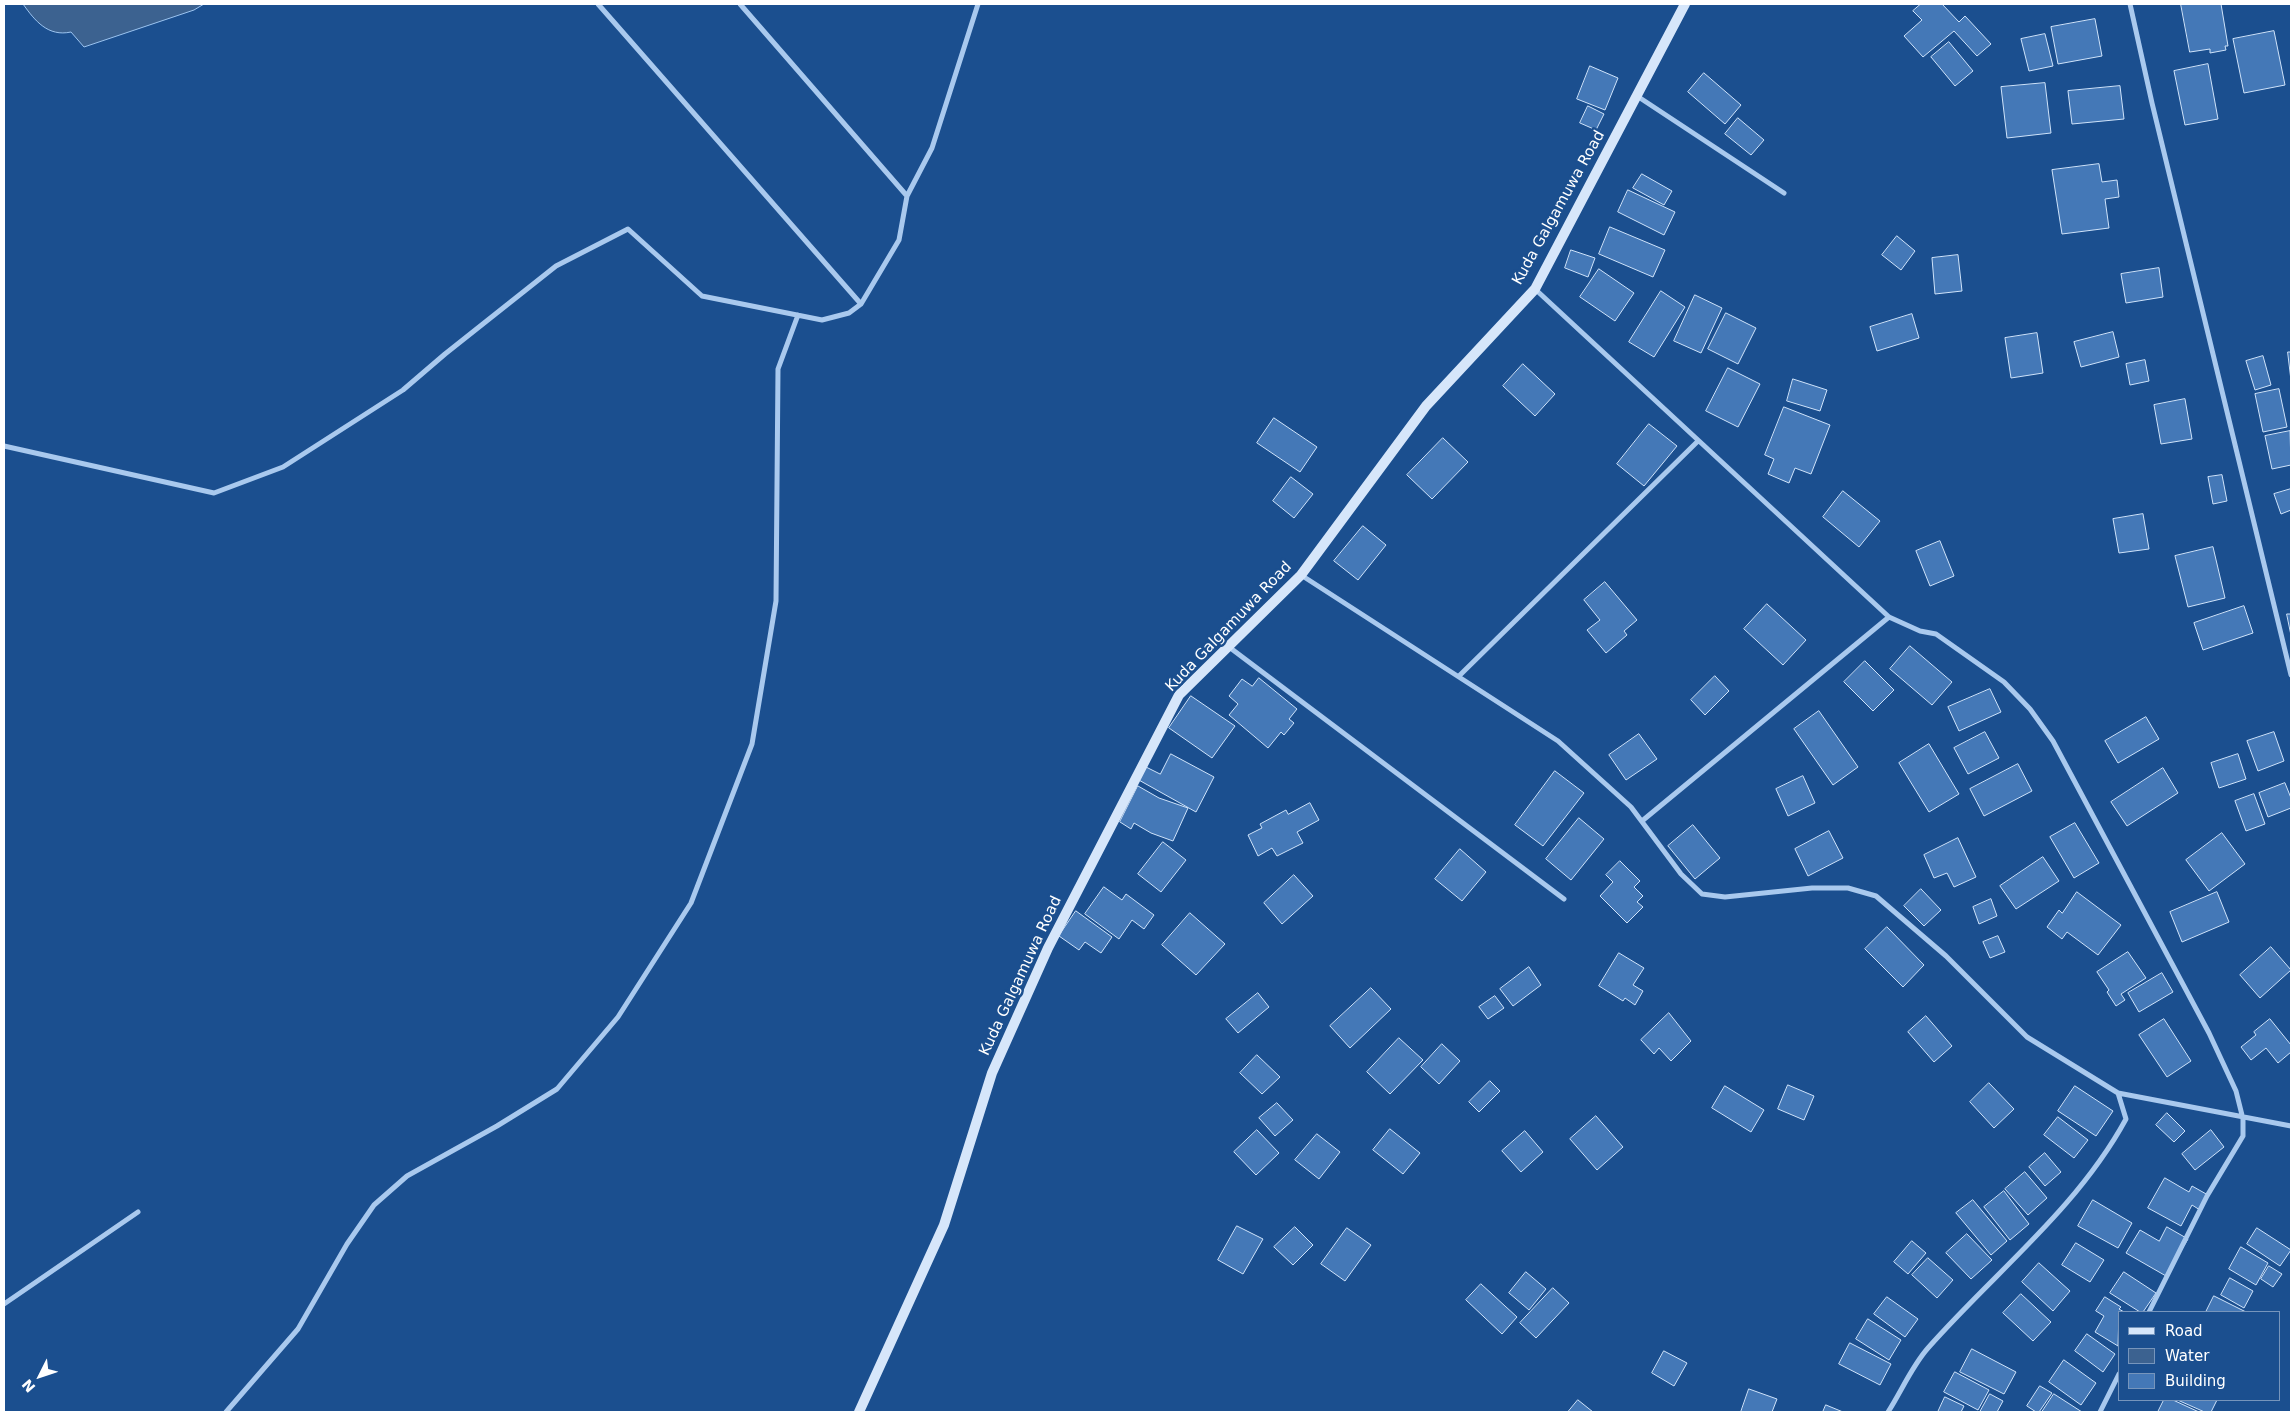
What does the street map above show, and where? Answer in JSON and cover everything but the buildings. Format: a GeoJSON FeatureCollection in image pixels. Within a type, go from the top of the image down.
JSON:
{"type":"FeatureCollection","features":[{"type":"Feature","properties":{"kind":"street"},"geometry":{"type":"LineString","coordinates":[[598,4],[861,304]]}},
{"type":"Feature","properties":{"kind":"street"},"geometry":{"type":"LineString","coordinates":[[740,4],[907,196]]}},
{"type":"Feature","properties":{"kind":"street"},"geometry":{"type":"LineString","coordinates":[[4,446],[214,492],[283,467],[403,390],[445,354],[556,266],[628,229],[702,296],[822,320],[849,313],[861,304],[899,240],[907,196],[932,148],[978,4]]}},
{"type":"Feature","properties":{"kind":"street","name":"Kuda Galgamuwa Road"},"geometry":{"type":"LineString","coordinates":[[859,1412],[944,1225],[992,1073],[1048,948],[1179,695],[1301,575],[1426,406],[1535,289],[1685,4]]}},
{"type":"Feature","properties":{"kind":"street"},"geometry":{"type":"LineString","coordinates":[[2130,4],[2152,103],[2291,675]]}},
{"type":"Feature","properties":{"kind":"street"},"geometry":{"type":"LineString","coordinates":[[1636,96],[1784,194]]}},
{"type":"Feature","properties":{"kind":"street"},"geometry":{"type":"LineString","coordinates":[[1535,289],[1697,442],[1889,618],[1920,632],[1936,634],[2004,682],[2030,709],[2053,741],[2209,1033],[2236,1091],[2243,1116],[2243,1136],[2207,1196],[2150,1311]]}},
{"type":"Feature","properties":{"kind":"street"},"geometry":{"type":"LineString","coordinates":[[226,1412],[298,1329],[346,1244],[374,1205],[407,1176],[497,1126],[557,1089],[618,1017],[691,903],[752,744],[776,601],[778,369],[798,314]]}},
{"type":"Feature","properties":{"kind":"street"},"geometry":{"type":"LineString","coordinates":[[1459,676],[1697,442]]}},
{"type":"Feature","properties":{"kind":"street"},"geometry":{"type":"LineString","coordinates":[[1301,575],[1558,741],[1630,807],[1681,874],[1702,894],[1725,897],[1812,888],[1848,888],[1876,896],[1946,956],[2027,1037],[2118,1093],[2291,1126]]}},
{"type":"Feature","properties":{"kind":"street"},"geometry":{"type":"LineString","coordinates":[[1642,821],[1889,618]]}},
{"type":"Feature","properties":{"kind":"street"},"geometry":{"type":"LineString","coordinates":[[1228,646],[1564,899]]}},
{"type":"Feature","properties":{"kind":"street"},"geometry":{"type":"LineString","coordinates":[[1888,1412],[1927,1350],[2038,1236],[2108,1151],[2126,1119],[2118,1093]]}},
{"type":"Feature","properties":{"kind":"street"},"geometry":{"type":"LineString","coordinates":[[4,1304],[138,1212]]}},
{"type":"Feature","properties":{"kind":"street"},"geometry":{"type":"LineString","coordinates":[[2100,1412],[2118,1376]]}},
{"type":"Feature","properties":{"kind":"water"},"geometry":{"type":"Polygon","coordinates":[[[23,4],[204,4],[194,10],[84,47],[71,32],[55,32],[37,22],[23,4]]]}}]}
